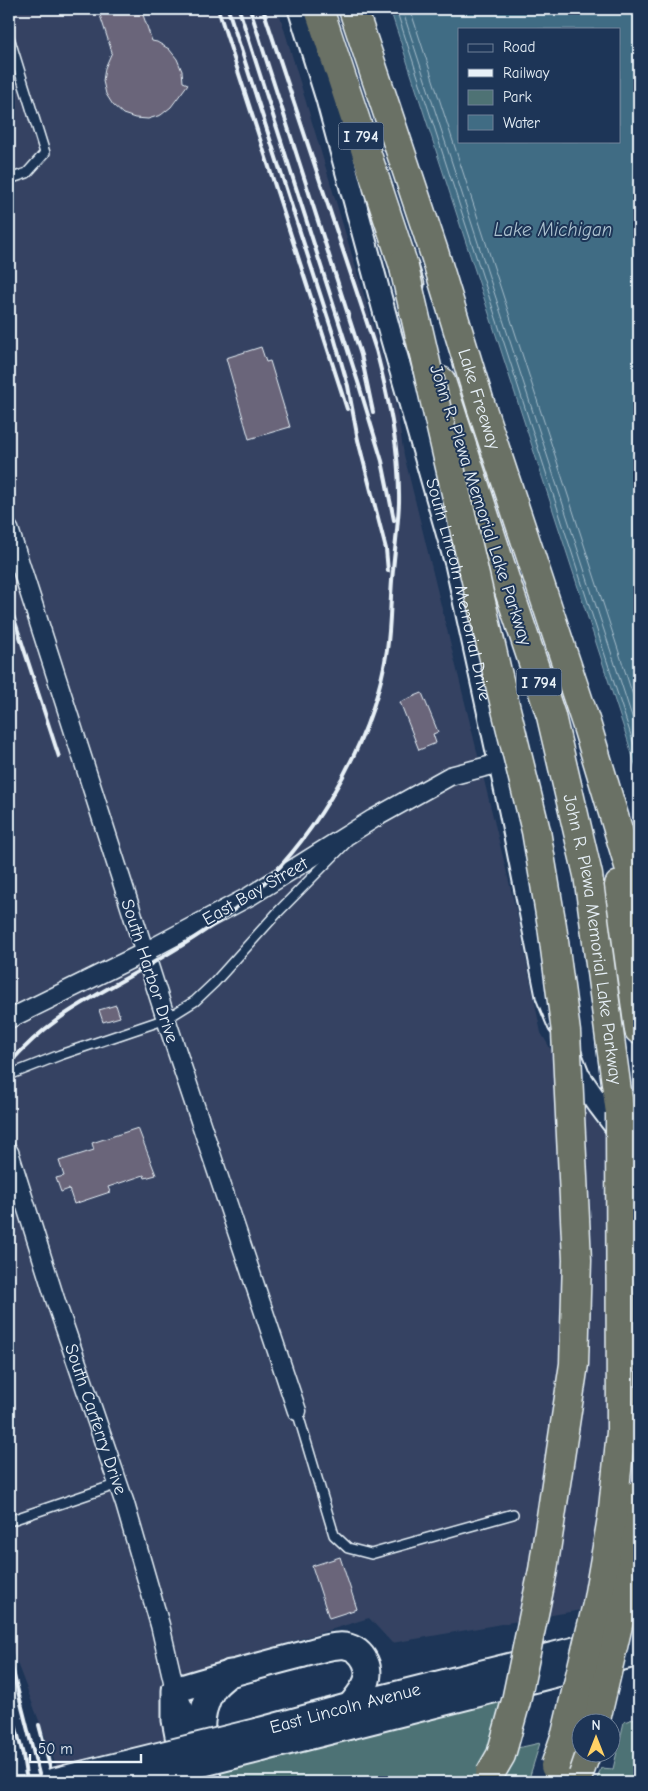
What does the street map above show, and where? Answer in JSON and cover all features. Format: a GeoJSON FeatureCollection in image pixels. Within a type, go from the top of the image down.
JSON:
{"type":"FeatureCollection","features":[{"type":"Feature","properties":{"kind":"highway","name":"I 794"},"geometry":{"type":"LineString","coordinates":[[319,9],[403,264]]}},
{"type":"Feature","properties":{"kind":"highway","name":"Lake Freeway"},"geometry":{"type":"LineString","coordinates":[[353,9],[435,255],[484,416],[586,723],[606,789]]}},
{"type":"Feature","properties":{"kind":"highway","name":"John R. Plewa Memorial Lake Parkway"},"geometry":{"type":"LineString","coordinates":[[403,264],[551,716],[588,875],[620,1113],[621,1432],[619,1452],[612,1518],[598,1604],[566,1734],[552,1774]]}},
{"type":"Feature","properties":{"kind":"highway"},"geometry":{"type":"LineString","coordinates":[[403,264],[501,689],[536,831],[552,926],[566,1032],[577,1260],[574,1364],[544,1570],[516,1701],[501,1755],[486,1778]]}},
{"type":"Feature","properties":{"kind":"highway","name":"John R. Plewa Memorial Lake Parkway"},"geometry":{"type":"LineString","coordinates":[[606,789],[639,1030]]}},
{"type":"Feature","properties":{"kind":"highway"},"geometry":{"type":"LineString","coordinates":[[606,789],[632,876],[639,909]]}},
{"type":"Feature","properties":{"kind":"highway"},"geometry":{"type":"LineString","coordinates":[[597,1714],[622,1608],[639,1494]]}},
{"type":"Feature","properties":{"kind":"main road","name":"East Lincoln Avenue"},"geometry":{"type":"LineString","coordinates":[[128,1782],[261,1739],[350,1706],[639,1634]]}},
{"type":"Feature","properties":{"kind":"main road"},"geometry":{"type":"LineString","coordinates":[[175,1690],[317,1650],[344,1646],[356,1650],[364,1658],[369,1671],[366,1686],[350,1706]]}},
{"type":"Feature","properties":{"kind":"main road","name":"East Lincoln Avenue"},"geometry":{"type":"LineString","coordinates":[[51,1782],[261,1739],[639,1653]]}},
{"type":"Feature","properties":{"kind":"main road"},"geometry":{"type":"LineString","coordinates":[[202,1756],[202,1720],[206,1700],[214,1688],[230,1673]]}},
{"type":"Feature","properties":{"kind":"main road","name":"South Carferry Drive"},"geometry":{"type":"LineString","coordinates":[[175,1690],[174,1720],[188,1782]]}},
{"type":"Feature","properties":{"kind":"main road","name":"South Carferry Drive"},"geometry":{"type":"LineString","coordinates":[[202,1756],[209,1782]]}},
{"type":"Feature","properties":{"kind":"street","name":"South Lincoln Memorial Drive"},"geometry":{"type":"LineString","coordinates":[[299,9],[327,99],[390,333],[456,564],[500,763],[547,996],[579,1076],[599,1106],[639,1158]]}},
{"type":"Feature","properties":{"kind":"street","name":"South Harbor Drive"},"geometry":{"type":"LineString","coordinates":[[9,528],[166,1019],[297,1411]]}},
{"type":"Feature","properties":{"kind":"street","name":"East Bay Street"},"geometry":{"type":"LineString","coordinates":[[9,1019],[145,952],[250,896],[365,824],[450,776],[500,763]]}},
{"type":"Feature","properties":{"kind":"street","name":"South Carferry Drive"},"geometry":{"type":"LineString","coordinates":[[9,1152],[55,1299],[118,1484],[160,1625],[175,1690],[189,1719],[202,1756]]}},
{"type":"Feature","properties":{"kind":"lane"},"geometry":{"type":"LineString","coordinates":[[9,37],[45,153],[27,172],[9,180]]}},
{"type":"Feature","properties":{"kind":"lane"},"geometry":{"type":"LineString","coordinates":[[9,1075],[60,1055],[166,1019],[195,1001],[214,983],[278,912],[365,824]]}},
{"type":"Feature","properties":{"kind":"lane"},"geometry":{"type":"LineString","coordinates":[[297,1411],[334,1535],[348,1548],[372,1554],[513,1514]]}},
{"type":"Feature","properties":{"kind":"lane"},"geometry":{"type":"LineString","coordinates":[[9,1520],[118,1484]]}},
{"type":"Feature","properties":{"kind":"shaded area"},"geometry":{"type":"Polygon","coordinates":[[[9,9],[278,9],[395,398],[404,455],[517,914],[541,1033],[589,1113],[639,1179],[639,1600],[392,1643],[369,1618],[192,1672],[161,1677],[169,1740],[57,1768],[9,1642],[9,9]]]}},
{"type":"Feature","properties":{"kind":"green space"},"geometry":{"type":"Polygon","coordinates":[[[510,1699],[482,1772],[472,1782],[220,1782],[218,1773],[510,1699]]]}},
{"type":"Feature","properties":{"kind":"green space"},"geometry":{"type":"Polygon","coordinates":[[[639,1717],[639,1782],[596,1782],[601,1768],[613,1769],[614,1764],[620,1764],[620,1739],[624,1722],[639,1717]]]}},
{"type":"Feature","properties":{"kind":"green space"},"geometry":{"type":"Polygon","coordinates":[[[540,1743],[528,1782],[495,1782],[513,1749],[540,1743]]]}},
{"type":"Feature","properties":{"kind":"water","name":"Lake Michigan"},"geometry":{"type":"Polygon","coordinates":[[[390,9],[639,9],[639,777],[627,738],[390,9]]]}},
{"type":"Feature","properties":{"kind":"building"},"geometry":{"type":"Polygon","coordinates":[[[98,9],[141,9],[152,41],[169,49],[177,59],[182,71],[183,82],[188,84],[171,107],[161,115],[148,119],[135,118],[123,114],[113,105],[106,94],[103,81],[105,68],[112,52],[98,9]]]}},
{"type":"Feature","properties":{"kind":"building"},"geometry":{"type":"Polygon","coordinates":[[[261,347],[266,362],[270,361],[290,427],[249,439],[226,358],[261,347]]]}},
{"type":"Feature","properties":{"kind":"building"},"geometry":{"type":"Polygon","coordinates":[[[422,693],[438,732],[433,734],[436,743],[419,750],[400,702],[422,693]]]}},
{"type":"Feature","properties":{"kind":"building"},"geometry":{"type":"Polygon","coordinates":[[[116,1005],[120,1017],[103,1022],[99,1010],[116,1005]]]}},
{"type":"Feature","properties":{"kind":"building"},"geometry":{"type":"Polygon","coordinates":[[[138,1128],[156,1175],[145,1178],[144,1175],[108,1187],[110,1192],[74,1204],[69,1189],[61,1192],[56,1178],[64,1176],[59,1161],[94,1150],[92,1143],[138,1128]]]}},
{"type":"Feature","properties":{"kind":"building"},"geometry":{"type":"Polygon","coordinates":[[[340,1557],[357,1609],[329,1618],[312,1566],[340,1557]]]}},
{"type":"Feature","properties":{"kind":"railway"},"geometry":{"type":"LineString","coordinates":[[218,9],[347,409]]}},
{"type":"Feature","properties":{"kind":"railway"},"geometry":{"type":"LineString","coordinates":[[228,9],[334,337],[348,386],[358,440],[386,549],[388,571]]}},
{"type":"Feature","properties":{"kind":"railway"},"geometry":{"type":"LineString","coordinates":[[239,9],[382,461],[394,520]]}},
{"type":"Feature","properties":{"kind":"railway"},"geometry":{"type":"LineString","coordinates":[[250,9],[361,355],[373,412]]}},
{"type":"Feature","properties":{"kind":"railway"},"geometry":{"type":"LineString","coordinates":[[9,1064],[41,1032],[74,1008],[178,948],[215,924],[254,893],[282,865],[307,833],[330,798],[350,762],[367,725],[379,687],[387,650],[399,503],[398,464],[393,426],[376,350],[263,9]]}},
{"type":"Feature","properties":{"kind":"railway"},"geometry":{"type":"LineString","coordinates":[[9,603],[59,757]]}},
{"type":"Feature","properties":{"kind":"railway"},"geometry":{"type":"LineString","coordinates":[[9,1656],[41,1782]]}},
{"type":"Feature","properties":{"kind":"railway"},"geometry":{"type":"LineString","coordinates":[[9,1701],[23,1755],[27,1782]]}},
{"type":"Feature","properties":{"kind":"railway"},"geometry":{"type":"LineString","coordinates":[[39,1725],[54,1782]]}}]}
